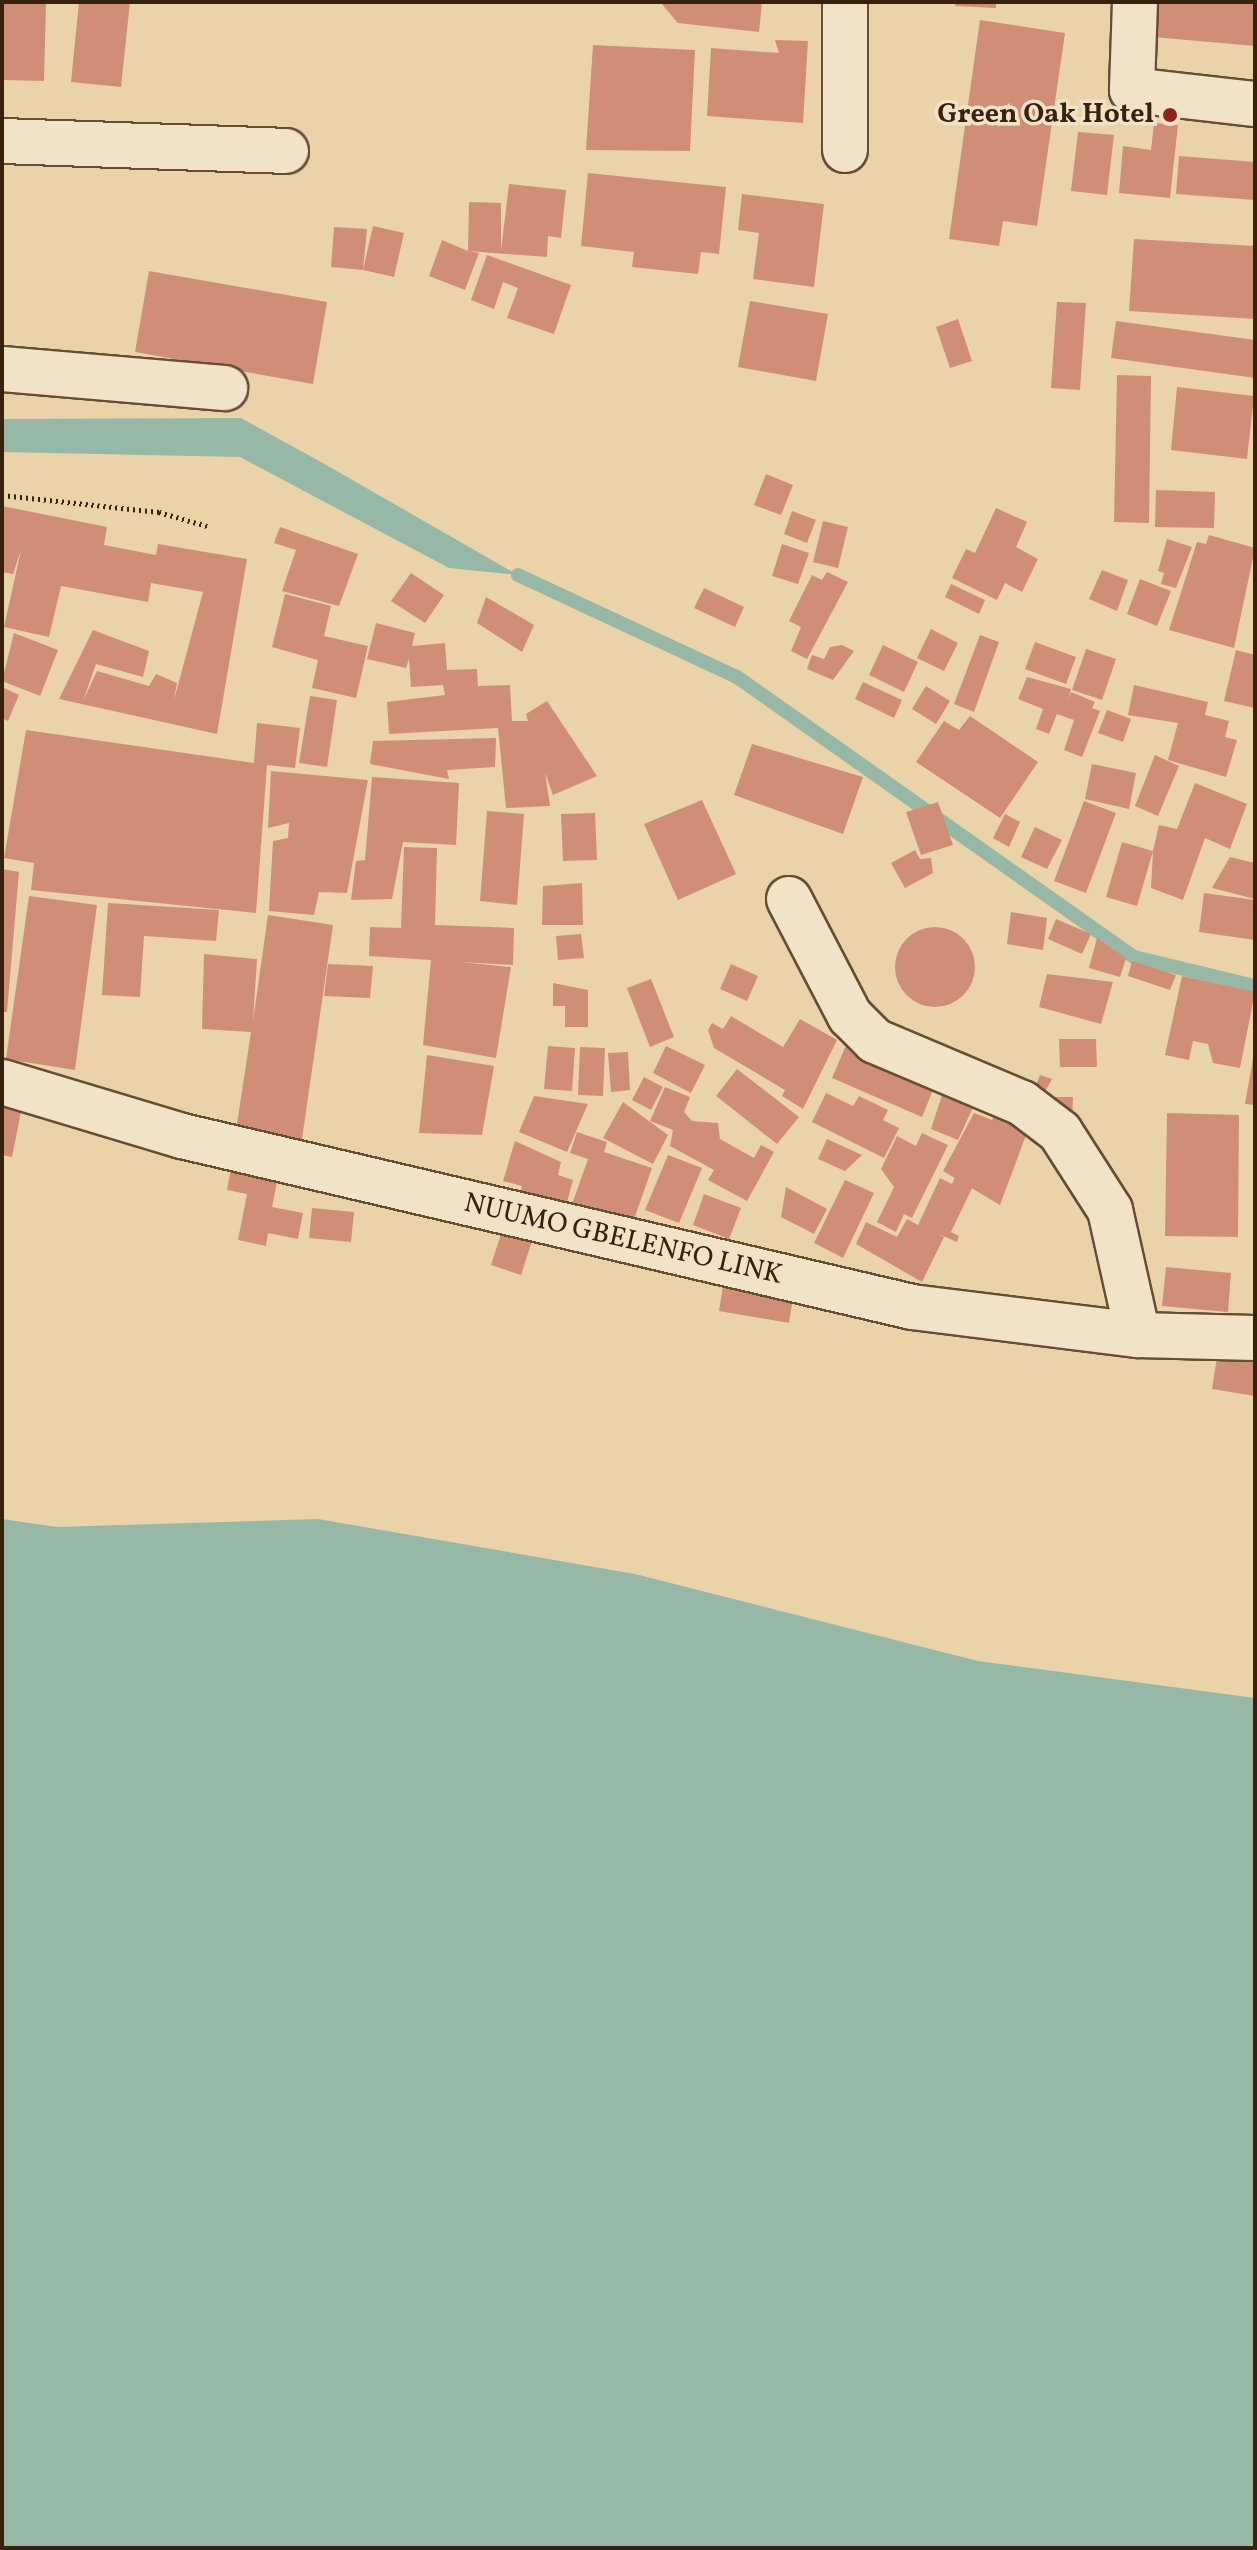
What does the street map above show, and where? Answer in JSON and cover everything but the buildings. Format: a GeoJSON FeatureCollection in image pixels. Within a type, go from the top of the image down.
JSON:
{"type":"FeatureCollection","features":[{"type":"Feature","properties":{"kind":"street"},"geometry":{"type":"LineString","coordinates":[[845,2],[845,150]]}},
{"type":"Feature","properties":{"kind":"street"},"geometry":{"type":"LineString","coordinates":[[1135,2],[1132,90],[1255,104]]}},
{"type":"Feature","properties":{"kind":"street"},"geometry":{"type":"LineString","coordinates":[[2,141],[286,151]]}},
{"type":"Feature","properties":{"kind":"street"},"geometry":{"type":"LineString","coordinates":[[2,369],[225,388]]}},
{"type":"Feature","properties":{"kind":"street"},"geometry":{"type":"LineString","coordinates":[[789,899],[850,1016],[875,1041],[1022,1103],[1060,1132],[1110,1210],[1138,1335]]}},
{"type":"Feature","properties":{"kind":"street","name":"NUUMO GBELENFO LINK"},"geometry":{"type":"LineString","coordinates":[[2,1082],[182,1136],[912,1307],[1138,1335],[1255,1338]]}},
{"type":"Feature","properties":{"kind":"path"},"geometry":{"type":"LineString","coordinates":[[2,495],[159,512],[210,527]]}},
{"type":"Feature","properties":{"kind":"shaded area"},"geometry":{"type":"Polygon","coordinates":[[[241,418],[518,575],[449,568],[240,457],[2,452],[2,419],[241,418]]]}},
{"type":"Feature","properties":{"kind":"shaded area"},"geometry":{"type":"Polygon","coordinates":[[[2,1519],[57,1527],[318,1519],[635,1574],[978,1661],[1255,1698],[1255,2548],[2,2548],[2,1519]]]}},
{"type":"Feature","properties":{"kind":"waterway"},"geometry":{"type":"LineString","coordinates":[[518,575],[737,677],[1134,957],[1255,986]]}},
{"type":"Feature","properties":{"kind":"place","name":"Green Oak Hotel"},"geometry":{"type":"Point","coordinates":[1170,115]}}]}
